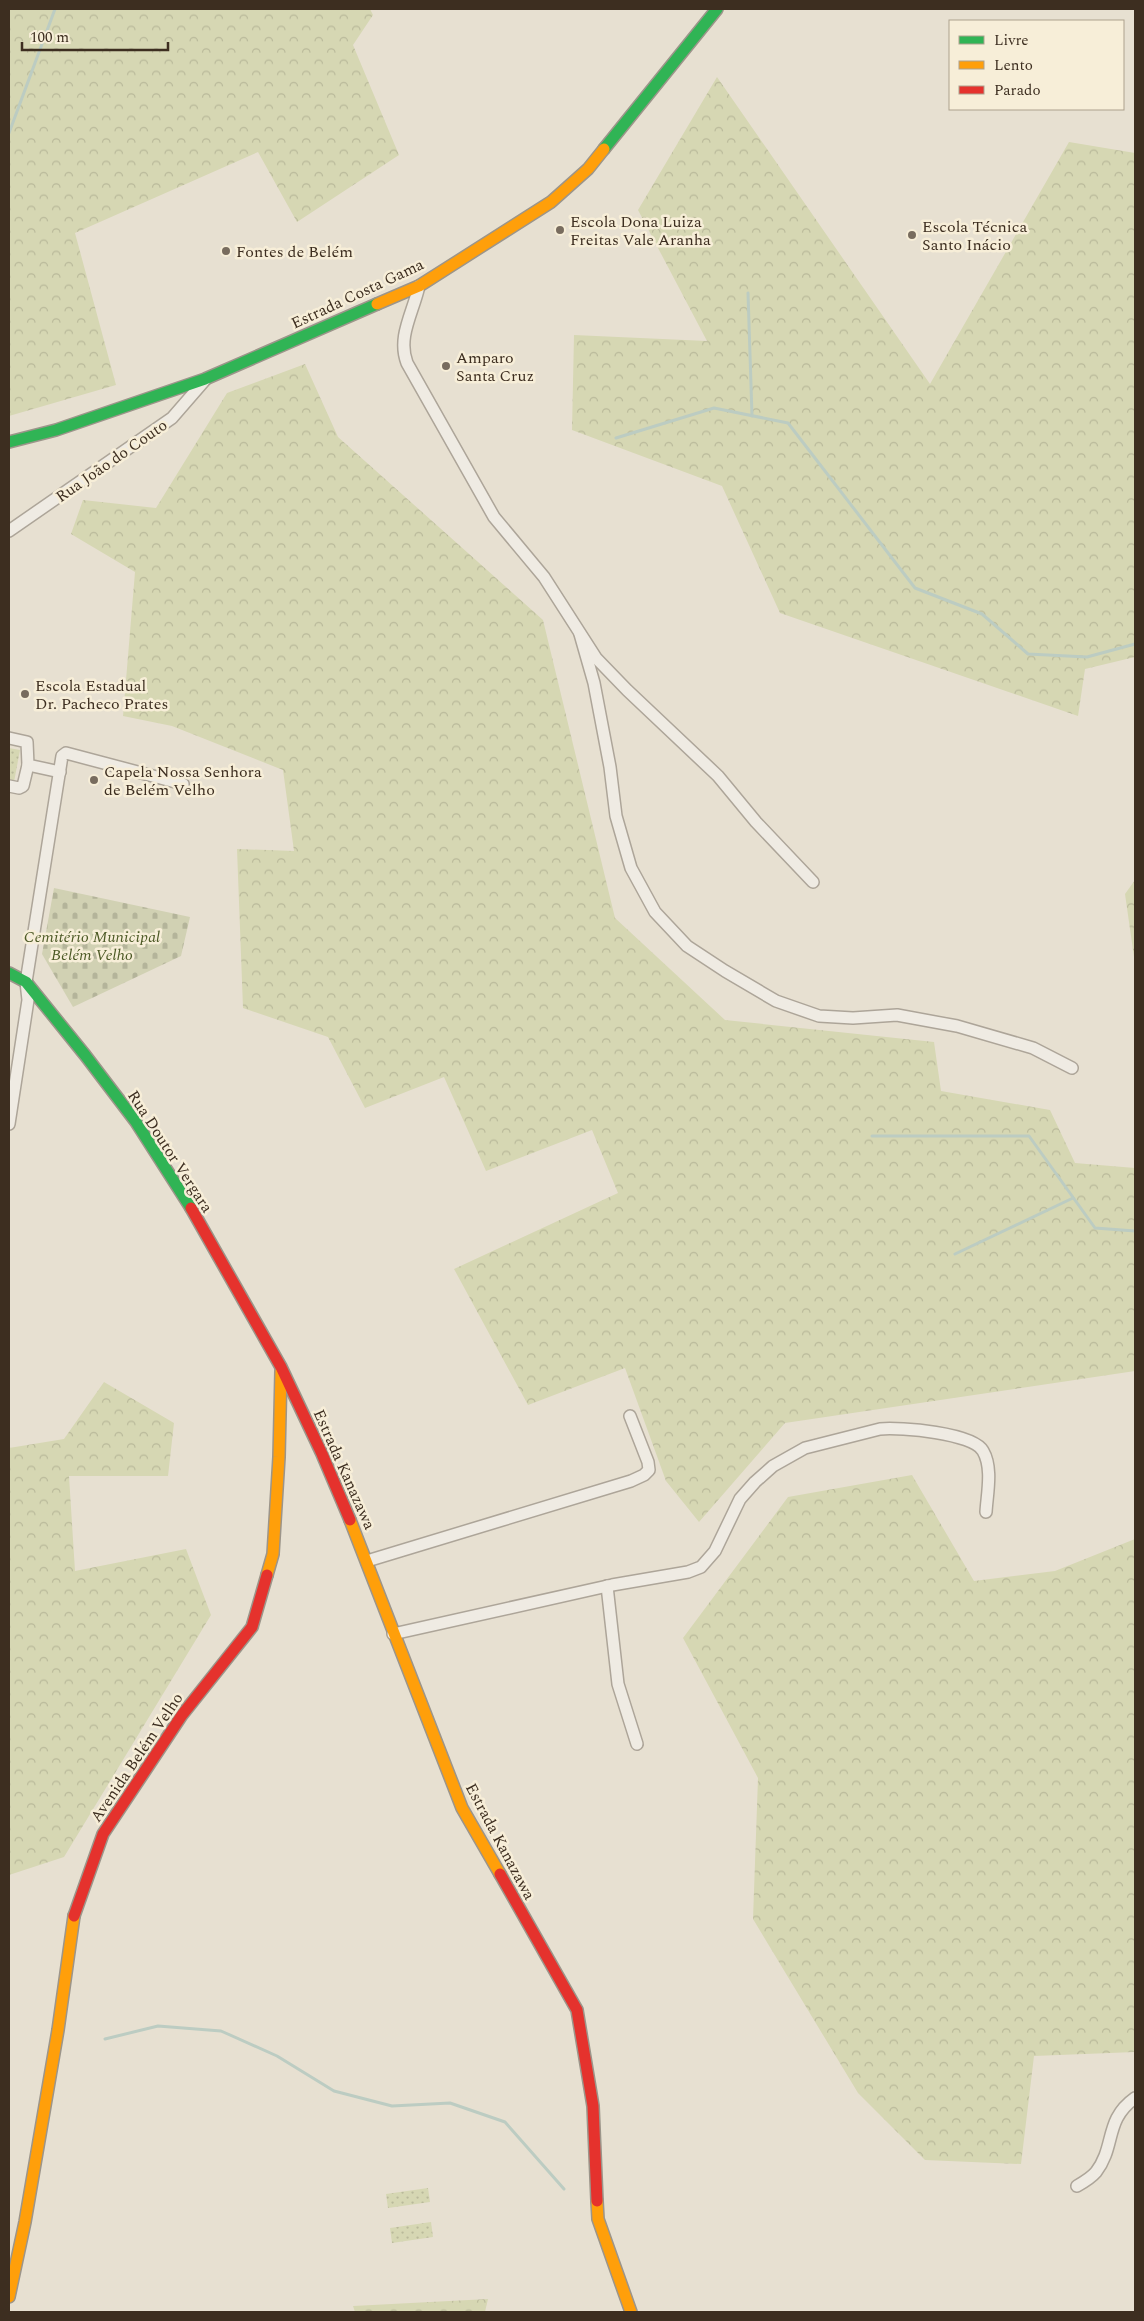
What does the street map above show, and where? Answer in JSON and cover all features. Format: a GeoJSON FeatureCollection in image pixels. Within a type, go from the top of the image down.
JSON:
{"type":"FeatureCollection","features":[{"type":"Feature","properties":{"kind":"main road","name":"Estrada Costa Gama"},"geometry":{"type":"LineString","coordinates":[[9,442],[56,430],[205,379],[418,286],[551,202],[588,169],[717,9]]}},
{"type":"Feature","properties":{"kind":"main road","name":"Rua Doutor Vergara"},"geometry":{"type":"LineString","coordinates":[[9,974],[26,982],[86,1055],[136,1122],[192,1210],[281,1367]]}},
{"type":"Feature","properties":{"kind":"main road","name":"Estrada Kanazawa"},"geometry":{"type":"LineString","coordinates":[[281,1367],[322,1454],[367,1561],[393,1634],[462,1808],[577,2010],[593,2106],[594,2164],[598,2219],[631,2312]]}},
{"type":"Feature","properties":{"kind":"main road","name":"Avenida Belém Velho"},"geometry":{"type":"LineString","coordinates":[[9,2297],[25,2222],[58,2030],[72,1921],[103,1834],[182,1715],[252,1627],[273,1554],[279,1457],[281,1367]]}},
{"type":"Feature","properties":{"kind":"street"},"geometry":{"type":"LineString","coordinates":[[418,286],[414,306],[402,339],[402,350],[407,363],[494,517],[544,577],[596,658],[626,690],[701,758],[756,822],[813,882]]}},
{"type":"Feature","properties":{"kind":"street","name":"Rua João do Couto"},"geometry":{"type":"LineString","coordinates":[[9,530],[172,418],[205,379]]}},
{"type":"Feature","properties":{"kind":"street"},"geometry":{"type":"LineString","coordinates":[[580,634],[594,683],[610,767],[616,816],[631,868],[654,912],[687,946],[776,1001],[819,1016],[853,1018],[897,1015],[957,1026],[1033,1048],[1072,1068]]}},
{"type":"Feature","properties":{"kind":"street"},"geometry":{"type":"LineString","coordinates":[[9,738],[27,742],[28,765],[23,786],[19,788],[9,786]]}},
{"type":"Feature","properties":{"kind":"street"},"geometry":{"type":"LineString","coordinates":[[9,1124],[28,1000],[26,982],[62,756],[66,753],[183,784]]}},
{"type":"Feature","properties":{"kind":"street"},"geometry":{"type":"LineString","coordinates":[[28,765],[60,772]]}},
{"type":"Feature","properties":{"kind":"street"},"geometry":{"type":"LineString","coordinates":[[367,1561],[631,1481],[644,1475],[648,1470],[648,1462],[630,1416]]}},
{"type":"Feature","properties":{"kind":"street"},"geometry":{"type":"LineString","coordinates":[[393,1634],[607,1586],[688,1572],[701,1567],[715,1551],[740,1499],[773,1466],[805,1448],[880,1429],[893,1428],[963,1438],[975,1442],[983,1450],[988,1465],[986,1512]]}},
{"type":"Feature","properties":{"kind":"street"},"geometry":{"type":"LineString","coordinates":[[607,1586],[618,1684],[637,1744]]}},
{"type":"Feature","properties":{"kind":"street"},"geometry":{"type":"LineString","coordinates":[[1077,2186],[1095,2173],[1106,2154],[1120,2111],[1135,2098]]}},
{"type":"Feature","properties":{"kind":"green space"},"geometry":{"type":"Polygon","coordinates":[[[9,9],[370,9],[373,15],[353,45],[399,155],[297,222],[258,152],[75,233],[116,385],[9,416],[9,9]]]}},
{"type":"Feature","properties":{"kind":"green space"},"geometry":{"type":"Polygon","coordinates":[[[717,77],[930,384],[1069,142],[1135,153],[1135,657],[1085,669],[1078,716],[780,613],[722,486],[572,430],[574,335],[707,341],[638,210],[717,77]]]}},
{"type":"Feature","properties":{"kind":"green space"},"geometry":{"type":"Polygon","coordinates":[[[305,364],[338,437],[543,620],[615,918],[725,1020],[934,1042],[941,1091],[1050,1110],[1075,1163],[1135,1168],[1135,1371],[785,1423],[699,1522],[666,1481],[625,1368],[528,1405],[454,1269],[618,1193],[592,1130],[486,1171],[444,1077],[365,1108],[328,1037],[243,1008],[237,849],[294,851],[283,770],[172,726],[123,716],[135,572],[71,534],[83,500],[156,508],[227,393],[305,364]]]}},
{"type":"Feature","properties":{"kind":"green space"},"geometry":{"type":"Polygon","coordinates":[[[9,748],[20,750],[14,782],[9,781],[9,748]]]}},
{"type":"Feature","properties":{"kind":"green space"},"geometry":{"type":"Polygon","coordinates":[[[1135,880],[1135,964],[1125,894],[1135,880]]]}},
{"type":"Feature","properties":{"kind":"green space","name":"Cemitério Municipal Belém Velho"},"geometry":{"type":"Polygon","coordinates":[[[54,888],[190,917],[181,956],[73,1007],[42,954],[54,888]]]}},
{"type":"Feature","properties":{"kind":"green space"},"geometry":{"type":"Polygon","coordinates":[[[104,1382],[174,1423],[168,1476],[69,1476],[75,1571],[186,1549],[211,1615],[64,1857],[9,1875],[9,1448],[64,1439],[104,1382]]]}},
{"type":"Feature","properties":{"kind":"green space"},"geometry":{"type":"Polygon","coordinates":[[[912,1475],[974,1581],[1055,1571],[1135,1539],[1135,2052],[1034,2056],[1021,2164],[925,2160],[858,2093],[753,1919],[758,1778],[683,1638],[788,1497],[912,1475]]]}},
{"type":"Feature","properties":{"kind":"green space"},"geometry":{"type":"Polygon","coordinates":[[[428,2188],[430,2202],[388,2208],[386,2194],[428,2188]]]}},
{"type":"Feature","properties":{"kind":"green space"},"geometry":{"type":"Polygon","coordinates":[[[431,2222],[433,2237],[392,2243],[390,2228],[431,2222]]]}},
{"type":"Feature","properties":{"kind":"green space"},"geometry":{"type":"Polygon","coordinates":[[[488,2299],[485,2312],[355,2312],[353,2306],[488,2299]]]}},
{"type":"Feature","properties":{"kind":"waterway"},"geometry":{"type":"LineString","coordinates":[[9,133],[55,9]]}},
{"type":"Feature","properties":{"kind":"waterway"},"geometry":{"type":"LineString","coordinates":[[748,293],[752,416]]}},
{"type":"Feature","properties":{"kind":"waterway"},"geometry":{"type":"LineString","coordinates":[[616,438],[714,408],[788,423],[915,588],[982,614],[1028,654],[1087,657],[1135,644]]}},
{"type":"Feature","properties":{"kind":"waterway"},"geometry":{"type":"LineString","coordinates":[[872,1136],[1029,1136],[1095,1228],[1135,1231]]}},
{"type":"Feature","properties":{"kind":"waterway"},"geometry":{"type":"LineString","coordinates":[[955,1254],[1073,1198]]}},
{"type":"Feature","properties":{"kind":"waterway"},"geometry":{"type":"LineString","coordinates":[[105,2039],[158,2026],[221,2031],[277,2056],[334,2091],[392,2106],[450,2103],[505,2122],[564,2189]]}},
{"type":"Feature","properties":{"kind":"traffic: fast"},"geometry":{"type":"LineString","coordinates":[[604,149],[717,9]]}},
{"type":"Feature","properties":{"kind":"traffic: fast"},"geometry":{"type":"LineString","coordinates":[[9,442],[56,430],[205,379],[377,304]]}},
{"type":"Feature","properties":{"kind":"traffic: fast"},"geometry":{"type":"LineString","coordinates":[[9,973],[26,982],[85,1055],[136,1122],[191,1208]]}},
{"type":"Feature","properties":{"kind":"traffic: slow"},"geometry":{"type":"LineString","coordinates":[[377,304],[419,286],[551,202],[588,169],[604,149]]}},
{"type":"Feature","properties":{"kind":"traffic: slow"},"geometry":{"type":"LineString","coordinates":[[267,1575],[273,1554],[279,1457],[281,1371]]}},
{"type":"Feature","properties":{"kind":"traffic: slow"},"geometry":{"type":"LineString","coordinates":[[350,1520],[462,1808],[500,1874]]}},
{"type":"Feature","properties":{"kind":"traffic: slow"},"geometry":{"type":"LineString","coordinates":[[9,2297],[25,2222],[58,2030],[74,1916]]}},
{"type":"Feature","properties":{"kind":"traffic: slow"},"geometry":{"type":"LineString","coordinates":[[597,2201],[598,2219],[631,2312]]}},
{"type":"Feature","properties":{"kind":"traffic: jam"},"geometry":{"type":"LineString","coordinates":[[191,1208],[281,1367],[322,1454],[350,1520]]}},
{"type":"Feature","properties":{"kind":"traffic: jam"},"geometry":{"type":"LineString","coordinates":[[74,1916],[103,1834],[182,1715],[252,1627],[267,1575]]}},
{"type":"Feature","properties":{"kind":"traffic: jam"},"geometry":{"type":"LineString","coordinates":[[500,1874],[577,2010],[593,2106],[597,2201]]}},
{"type":"Feature","properties":{"kind":"place","name":"Escola Dona Luiza Freitas Vale Aranha"},"geometry":{"type":"Point","coordinates":[560,230]}},
{"type":"Feature","properties":{"kind":"place","name":"Escola Técnica Santo Inácio"},"geometry":{"type":"Point","coordinates":[912,235]}},
{"type":"Feature","properties":{"kind":"place","name":"Fontes de Belém"},"geometry":{"type":"Point","coordinates":[226,251]}},
{"type":"Feature","properties":{"kind":"place","name":"Amparo Santa Cruz"},"geometry":{"type":"Point","coordinates":[446,366]}},
{"type":"Feature","properties":{"kind":"place","name":"Escola Estadual Dr. Pacheco Prates"},"geometry":{"type":"Point","coordinates":[25,694]}},
{"type":"Feature","properties":{"kind":"place","name":"Capela Nossa Senhora de Belém Velho"},"geometry":{"type":"Point","coordinates":[94,780]}}]}
